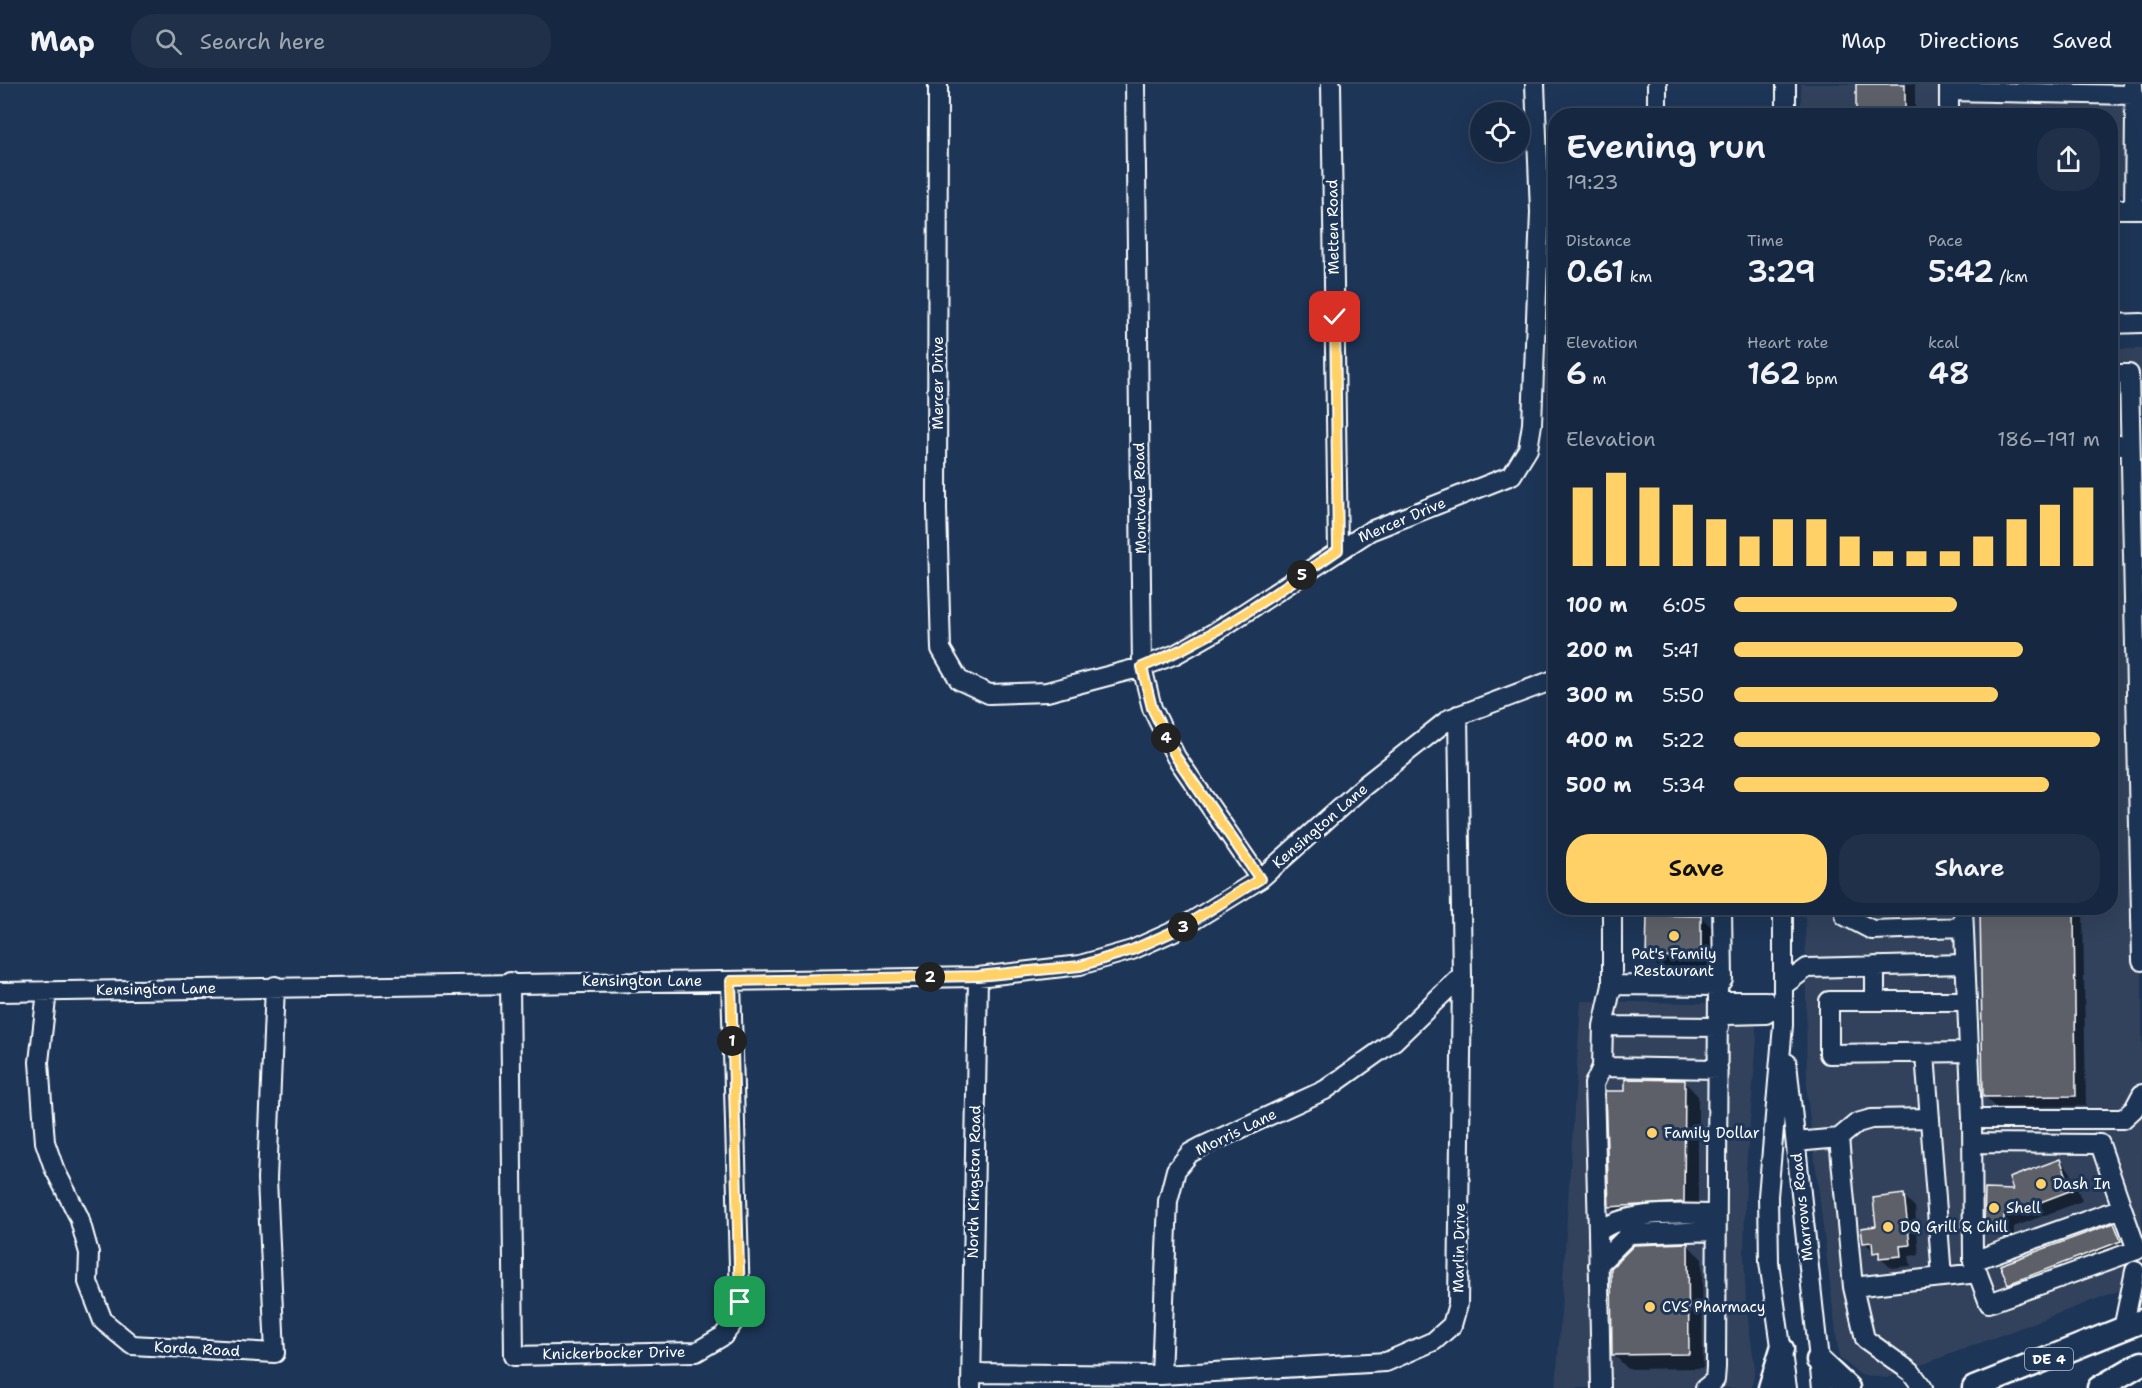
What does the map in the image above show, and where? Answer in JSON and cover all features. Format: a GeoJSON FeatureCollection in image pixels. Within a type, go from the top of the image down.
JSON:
{"type":"FeatureCollection","features":[{"type":"Feature","properties":{"kind":"main road","name":"DE 4"},"geometry":{"type":"LineString","coordinates":[[1974,1388],[2133,1325]]}},
{"type":"Feature","properties":{"kind":"main road"},"geometry":{"type":"LineString","coordinates":[[1770,1388],[1782,1349]]}},
{"type":"Feature","properties":{"kind":"main road"},"geometry":{"type":"LineString","coordinates":[[1818,1360],[1848,1388]]}},
{"type":"Feature","properties":{"kind":"main road"},"geometry":{"type":"LineString","coordinates":[[2099,1388],[2142,1362]]}},
{"type":"Feature","properties":{"kind":"main road"},"geometry":{"type":"LineString","coordinates":[[2110,1388],[2142,1376]]}},
{"type":"Feature","properties":{"kind":"street","name":"Mercer Drive"},"geometry":{"type":"LineString","coordinates":[[938,84],[937,509],[941,650],[959,680],[989,694],[1047,692],[1142,667],[1176,654],[1215,632],[1370,531],[1512,475],[1528,449],[1532,424],[1548,212],[1535,84]]}},
{"type":"Feature","properties":{"kind":"street","name":"Montvale Road"},"geometry":{"type":"LineString","coordinates":[[1135,84],[1142,667],[1152,708],[1176,757],[1260,879]]}},
{"type":"Feature","properties":{"kind":"street","name":"Metten Road"},"geometry":{"type":"LineString","coordinates":[[1331,84],[1338,550]]}},
{"type":"Feature","properties":{"kind":"street"},"geometry":{"type":"LineString","coordinates":[[1657,84],[1657,108]]}},
{"type":"Feature","properties":{"kind":"street"},"geometry":{"type":"LineString","coordinates":[[1786,84],[1786,108]]}},
{"type":"Feature","properties":{"kind":"street"},"geometry":{"type":"LineString","coordinates":[[1948,108],[1949,87],[2133,89],[2138,209],[2118,209]]}},
{"type":"Feature","properties":{"kind":"street"},"geometry":{"type":"LineString","coordinates":[[2118,324],[2142,323]]}},
{"type":"Feature","properties":{"kind":"street"},"geometry":{"type":"LineString","coordinates":[[2118,374],[2129,374],[2142,961]]}},
{"type":"Feature","properties":{"kind":"street"},"geometry":{"type":"LineString","coordinates":[[2118,445],[2130,445]]}},
{"type":"Feature","properties":{"kind":"street","name":"Kensington Lane"},"geometry":{"type":"LineString","coordinates":[[0,992],[978,976],[1080,966],[1132,950],[1181,928],[1260,879],[1363,788],[1449,719],[1548,682]]}},
{"type":"Feature","properties":{"kind":"street","name":"Marlin Drive"},"geometry":{"type":"LineString","coordinates":[[972,1380],[1161,1375],[1386,1362],[1434,1341],[1452,1325],[1458,1304],[1462,975],[1458,716]]}},
{"type":"Feature","properties":{"kind":"street"},"geometry":{"type":"LineString","coordinates":[[1601,1388],[1594,1084],[1602,1067],[1603,1026],[1612,984],[1612,915]]}},
{"type":"Feature","properties":{"kind":"street"},"geometry":{"type":"LineString","coordinates":[[1705,1388],[1715,1380],[1718,986],[1723,979],[1722,915]]}},
{"type":"Feature","properties":{"kind":"street","name":"Marrows Road"},"geometry":{"type":"LineString","coordinates":[[1783,915],[1784,985],[1779,1014],[1768,1196],[1769,1262],[1787,1388]]}},
{"type":"Feature","properties":{"kind":"street"},"geometry":{"type":"LineString","coordinates":[[1845,915],[1872,930],[1963,927]]}},
{"type":"Feature","properties":{"kind":"street"},"geometry":{"type":"LineString","coordinates":[[1963,915],[1976,1267],[1989,1303],[2135,1267]]}},
{"type":"Feature","properties":{"kind":"street"},"geometry":{"type":"LineString","coordinates":[[1784,985],[1808,968],[1964,964]]}},
{"type":"Feature","properties":{"kind":"street"},"geometry":{"type":"LineString","coordinates":[[1875,966],[1875,1001]]}},
{"type":"Feature","properties":{"kind":"street","name":"Morris Lane"},"geometry":{"type":"LineString","coordinates":[[1161,1375],[1168,1201],[1176,1170],[1190,1153],[1203,1146],[1325,1090],[1394,1041],[1462,975]]}},
{"type":"Feature","properties":{"kind":"street","name":"North Kingston Road"},"geometry":{"type":"LineString","coordinates":[[972,1380],[978,976]]}},
{"type":"Feature","properties":{"kind":"street","name":"Knickerbocker Drive"},"geometry":{"type":"LineString","coordinates":[[510,982],[514,1356],[696,1352],[723,1336],[733,1323],[740,1302],[731,981]]}},
{"type":"Feature","properties":{"kind":"street"},"geometry":{"type":"LineString","coordinates":[[1612,984],[1718,986]]}},
{"type":"Feature","properties":{"kind":"street","name":"Korda Road"},"geometry":{"type":"LineString","coordinates":[[47,991],[39,1062],[45,1142],[54,1168],[79,1217],[89,1253],[88,1282],[103,1321],[132,1345],[275,1353],[267,1179],[274,986]]}},
{"type":"Feature","properties":{"kind":"street"},"geometry":{"type":"LineString","coordinates":[[1966,1001],[1829,1001],[1829,1054],[1969,1052]]}},
{"type":"Feature","properties":{"kind":"street"},"geometry":{"type":"LineString","coordinates":[[1719,1007],[1726,1014],[1779,1014]]}},
{"type":"Feature","properties":{"kind":"street","name":"Marrows Road"},"geometry":{"type":"LineString","coordinates":[[1779,1014],[1796,1142],[1822,1388]]}},
{"type":"Feature","properties":{"kind":"street"},"geometry":{"type":"LineString","coordinates":[[1603,1026],[1719,1027]]}},
{"type":"Feature","properties":{"kind":"street"},"geometry":{"type":"LineString","coordinates":[[1925,1054],[1942,1277]]}},
{"type":"Feature","properties":{"kind":"street"},"geometry":{"type":"LineString","coordinates":[[1602,1067],[1718,1069]]}},
{"type":"Feature","properties":{"kind":"street"},"geometry":{"type":"LineString","coordinates":[[1972,1119],[2123,1119],[2134,1109],[2142,1094]]}},
{"type":"Feature","properties":{"kind":"street"},"geometry":{"type":"LineString","coordinates":[[1796,1142],[1839,1138],[1857,1123],[1871,1119],[1930,1118]]}},
{"type":"Feature","properties":{"kind":"street"},"geometry":{"type":"LineString","coordinates":[[1839,1138],[1853,1287],[1864,1340],[1911,1372],[1923,1388]]}},
{"type":"Feature","properties":{"kind":"street"},"geometry":{"type":"LineString","coordinates":[[1973,1143],[2100,1144],[2138,1250],[2135,1267],[2133,1325]]}},
{"type":"Feature","properties":{"kind":"street"},"geometry":{"type":"LineString","coordinates":[[1853,1287],[1942,1277],[1976,1267],[2122,1208]]}},
{"type":"Feature","properties":{"kind":"street"},"geometry":{"type":"LineString","coordinates":[[1598,1232],[1611,1222],[1633,1217],[1716,1222]]}},
{"type":"Feature","properties":{"kind":"street"},"geometry":{"type":"LineString","coordinates":[[1599,1265],[1629,1234],[1716,1222]]}},
{"type":"Feature","properties":{"kind":"shaded area"},"geometry":{"type":"Polygon","coordinates":[[[1801,84],[2142,84],[2142,194],[2118,194],[2118,108],[1801,108],[1801,84]]]}},
{"type":"Feature","properties":{"kind":"shaded area"},"geometry":{"type":"Polygon","coordinates":[[[2118,349],[2142,349],[2142,1282],[1887,1378],[1861,1375],[1839,1358],[1807,1095],[1805,915],[2118,915],[2118,349]]]}},
{"type":"Feature","properties":{"kind":"shaded area"},"geometry":{"type":"Polygon","coordinates":[[[1581,1001],[1753,1004],[1757,1039],[1746,1169],[1744,1252],[1746,1304],[1755,1368],[1752,1388],[1556,1388],[1581,1001]]]}},
{"type":"Feature","properties":{"kind":"building"},"geometry":{"type":"Polygon","coordinates":[[[1856,84],[1905,84],[1905,108],[1856,108],[1856,84]]]}},
{"type":"Feature","properties":{"kind":"building","name":"Pat's Family Restaurant"},"geometry":{"type":"Polygon","coordinates":[[[1647,915],[1701,916],[1701,958],[1646,957],[1647,915]]]}},
{"type":"Feature","properties":{"kind":"building"},"geometry":{"type":"Polygon","coordinates":[[[1980,915],[2074,915],[2076,1096],[1983,1097],[1980,915]]]}},
{"type":"Feature","properties":{"kind":"building"},"geometry":{"type":"Polygon","coordinates":[[[1625,1079],[1685,1080],[1684,1202],[1609,1207],[1605,1091],[1625,1091],[1625,1079]]]}},
{"type":"Feature","properties":{"kind":"building","name":"Dash In"},"geometry":{"type":"Polygon","coordinates":[[[2060,1159],[2072,1190],[2004,1216],[2004,1227],[1984,1226],[1985,1189],[2013,1190],[2009,1178],[2060,1159]]]}},
{"type":"Feature","properties":{"kind":"building","name":"DQ Grill & Chill"},"geometry":{"type":"Polygon","coordinates":[[[1904,1194],[1910,1245],[1900,1246],[1901,1256],[1879,1258],[1879,1252],[1873,1253],[1872,1242],[1863,1243],[1861,1228],[1876,1226],[1873,1198],[1904,1194]]]}},
{"type":"Feature","properties":{"kind":"building","name":"Shell"},"geometry":{"type":"Polygon","coordinates":[[[2114,1223],[2121,1241],[2008,1284],[2000,1265],[2114,1223]]]}},
{"type":"Feature","properties":{"kind":"building","name":"CVS Pharmacy"},"geometry":{"type":"Polygon","coordinates":[[[1688,1243],[1689,1354],[1612,1355],[1611,1268],[1634,1245],[1688,1243]]]}},
{"type":"Feature","properties":{"kind":"place","name":"Pat's Family Restaurant"},"geometry":{"type":"Point","coordinates":[1674,936]}},
{"type":"Feature","properties":{"kind":"place","name":"Family Dollar"},"geometry":{"type":"Point","coordinates":[1652,1133]}},
{"type":"Feature","properties":{"kind":"place","name":"Dash In"},"geometry":{"type":"Point","coordinates":[2041,1184]}},
{"type":"Feature","properties":{"kind":"place","name":"Shell"},"geometry":{"type":"Point","coordinates":[1994,1208]}},
{"type":"Feature","properties":{"kind":"place","name":"DQ Grill & Chill"},"geometry":{"type":"Point","coordinates":[1888,1227]}},
{"type":"Feature","properties":{"kind":"place","name":"CVS Pharmacy"},"geometry":{"type":"Point","coordinates":[1650,1307]}},
{"type":"Feature","properties":{"kind":"route"},"geometry":{"type":"LineString","coordinates":[[740,1302],[731,981],[978,976],[1080,966],[1132,950],[1181,928],[1260,879],[1176,757],[1152,708],[1142,667],[1176,654],[1215,632],[1338,550],[1335,317]]}}]}
